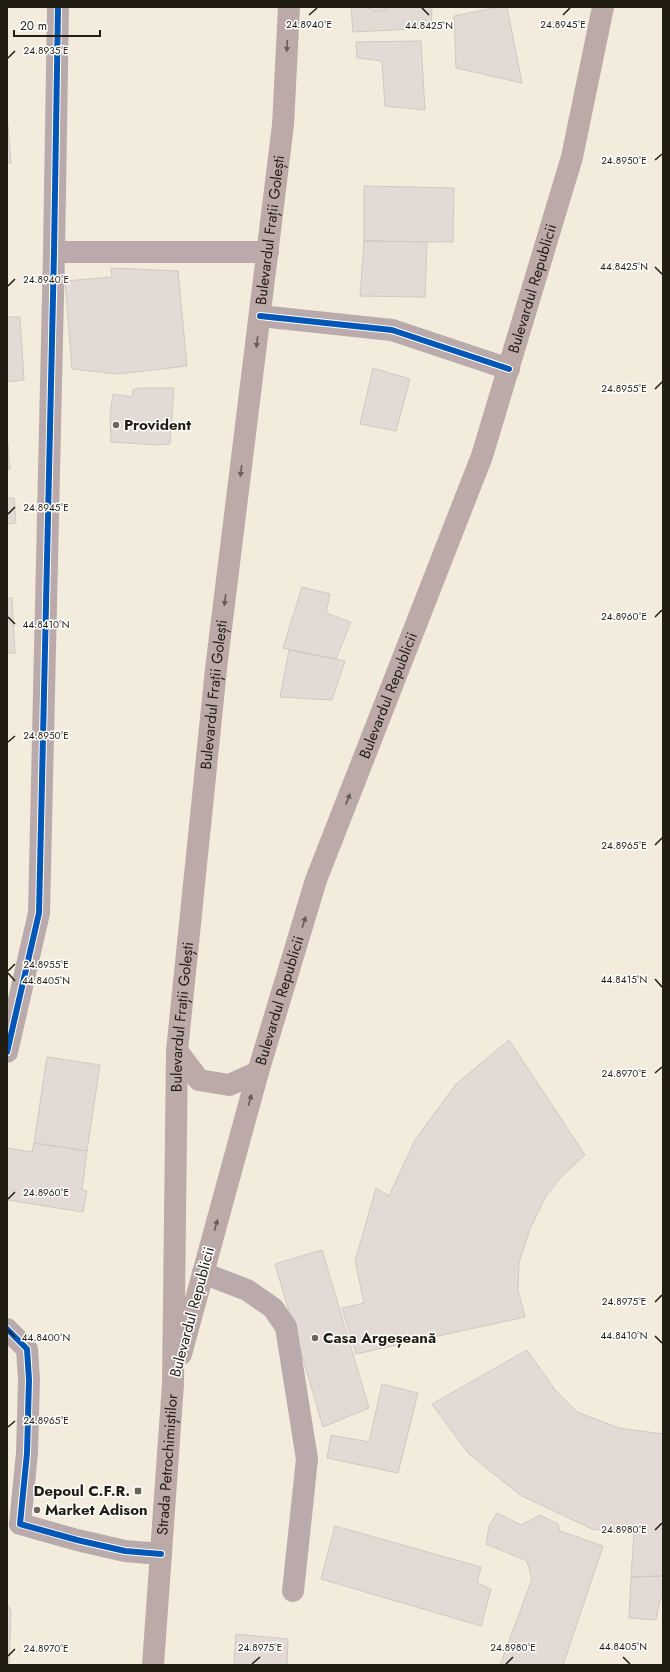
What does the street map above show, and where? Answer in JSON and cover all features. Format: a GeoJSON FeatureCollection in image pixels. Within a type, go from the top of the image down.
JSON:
{"type":"FeatureCollection","features":[{"type":"Feature","properties":{"kind":"main road","name":"Bulevardul Frații Golești"},"geometry":{"type":"LineString","coordinates":[[173,1384],[177,1051],[216,669],[283,125],[289,7]]}},
{"type":"Feature","properties":{"kind":"main road","name":"Bulevardul Republicii"},"geometry":{"type":"LineString","coordinates":[[173,1384],[258,1072],[316,880],[482,456],[572,157],[603,7]]}},
{"type":"Feature","properties":{"kind":"main road"},"geometry":{"type":"LineString","coordinates":[[177,1051],[199,1080],[228,1085],[258,1072]]}},
{"type":"Feature","properties":{"kind":"main road","name":"Strada Petrochimiștilor"},"geometry":{"type":"LineString","coordinates":[[153,1665],[173,1384]]}},
{"type":"Feature","properties":{"kind":"street"},"geometry":{"type":"LineString","coordinates":[[7,1052],[39,913],[58,7]]}},
{"type":"Feature","properties":{"kind":"street"},"geometry":{"type":"LineString","coordinates":[[54,252],[268,252]]}},
{"type":"Feature","properties":{"kind":"street"},"geometry":{"type":"LineString","coordinates":[[260,316],[392,330],[509,369]]}},
{"type":"Feature","properties":{"kind":"street"},"geometry":{"type":"LineString","coordinates":[[203,1273],[247,1290],[273,1308],[286,1327],[307,1459],[293,1591]]}},
{"type":"Feature","properties":{"kind":"street"},"geometry":{"type":"LineString","coordinates":[[7,1329],[26,1349],[29,1380],[28,1453],[13,1525],[125,1551],[161,1554]]}},
{"type":"Feature","properties":{"kind":"building"},"geometry":{"type":"Polygon","coordinates":[[[351,7],[432,7],[431,28],[353,32],[351,7]]]}},
{"type":"Feature","properties":{"kind":"building"},"geometry":{"type":"Polygon","coordinates":[[[367,7],[390,7],[376,12],[367,7]]]}},
{"type":"Feature","properties":{"kind":"building"},"geometry":{"type":"Polygon","coordinates":[[[498,7],[507,7],[522,83],[456,68],[454,16],[498,7]]]}},
{"type":"Feature","properties":{"kind":"building"},"geometry":{"type":"Polygon","coordinates":[[[421,41],[425,110],[385,106],[382,61],[357,58],[356,42],[421,41]]]}},
{"type":"Feature","properties":{"kind":"building"},"geometry":{"type":"Polygon","coordinates":[[[7,114],[11,163],[7,163],[7,114]]]}},
{"type":"Feature","properties":{"kind":"building"},"geometry":{"type":"Polygon","coordinates":[[[364,186],[454,188],[453,242],[364,241],[364,186]]]}},
{"type":"Feature","properties":{"kind":"building"},"geometry":{"type":"Polygon","coordinates":[[[364,241],[427,242],[425,297],[360,296],[364,241]]]}},
{"type":"Feature","properties":{"kind":"building"},"geometry":{"type":"Polygon","coordinates":[[[111,268],[178,271],[187,366],[118,374],[72,369],[65,281],[112,277],[111,268]]]}},
{"type":"Feature","properties":{"kind":"building"},"geometry":{"type":"Polygon","coordinates":[[[7,317],[20,317],[24,380],[7,382],[7,317]]]}},
{"type":"Feature","properties":{"kind":"building"},"geometry":{"type":"Polygon","coordinates":[[[373,368],[410,379],[396,431],[360,424],[373,368]]]}},
{"type":"Feature","properties":{"kind":"building"},"geometry":{"type":"Polygon","coordinates":[[[140,388],[174,388],[170,444],[158,445],[111,442],[110,416],[113,394],[132,397],[133,390],[140,388]]]}},
{"type":"Feature","properties":{"kind":"building"},"geometry":{"type":"Polygon","coordinates":[[[7,434],[10,469],[7,470],[7,434]]]}},
{"type":"Feature","properties":{"kind":"building"},"geometry":{"type":"Polygon","coordinates":[[[7,498],[14,498],[16,523],[7,524],[7,498]]]}},
{"type":"Feature","properties":{"kind":"building"},"geometry":{"type":"Polygon","coordinates":[[[302,587],[330,594],[326,613],[351,622],[336,659],[283,648],[302,587]]]}},
{"type":"Feature","properties":{"kind":"building"},"geometry":{"type":"Polygon","coordinates":[[[7,598],[12,598],[15,653],[7,653],[7,598]]]}},
{"type":"Feature","properties":{"kind":"building"},"geometry":{"type":"Polygon","coordinates":[[[289,650],[345,661],[332,700],[280,697],[289,650]]]}},
{"type":"Feature","properties":{"kind":"building"},"geometry":{"type":"Polygon","coordinates":[[[509,1040],[585,1155],[561,1177],[546,1196],[530,1229],[519,1263],[518,1290],[525,1317],[356,1354],[342,1308],[364,1303],[355,1261],[376,1188],[389,1196],[415,1140],[456,1084],[509,1040]]]}},
{"type":"Feature","properties":{"kind":"building"},"geometry":{"type":"Polygon","coordinates":[[[47,1057],[100,1065],[87,1151],[34,1143],[47,1057]]]}},
{"type":"Feature","properties":{"kind":"building"},"geometry":{"type":"Polygon","coordinates":[[[34,1143],[87,1151],[82,1190],[87,1191],[83,1212],[7,1200],[7,1148],[32,1152],[34,1143]]]}},
{"type":"Feature","properties":{"kind":"building"},"geometry":{"type":"Polygon","coordinates":[[[322,1250],[369,1408],[323,1427],[275,1264],[322,1250]]]}},
{"type":"Feature","properties":{"kind":"building"},"geometry":{"type":"Polygon","coordinates":[[[527,1350],[556,1391],[577,1412],[619,1428],[663,1434],[663,1576],[631,1577],[634,1534],[592,1529],[520,1495],[469,1454],[432,1404],[527,1350]]]}},
{"type":"Feature","properties":{"kind":"building"},"geometry":{"type":"Polygon","coordinates":[[[382,1384],[418,1393],[398,1473],[327,1458],[331,1435],[369,1442],[382,1384]]]}},
{"type":"Feature","properties":{"kind":"building"},"geometry":{"type":"Polygon","coordinates":[[[497,1513],[521,1525],[540,1515],[558,1524],[560,1531],[603,1546],[563,1665],[500,1665],[532,1579],[527,1561],[486,1544],[489,1526],[497,1513]]]}},
{"type":"Feature","properties":{"kind":"building"},"geometry":{"type":"Polygon","coordinates":[[[335,1526],[481,1567],[477,1583],[491,1589],[481,1626],[321,1579],[335,1526]]]}},
{"type":"Feature","properties":{"kind":"building"},"geometry":{"type":"Polygon","coordinates":[[[663,1576],[663,1600],[660,1600],[656,1620],[629,1618],[631,1577],[663,1576]]]}},
{"type":"Feature","properties":{"kind":"building"},"geometry":{"type":"Polygon","coordinates":[[[7,1604],[11,1611],[9,1665],[7,1665],[7,1604]]]}},
{"type":"Feature","properties":{"kind":"building"},"geometry":{"type":"Polygon","coordinates":[[[236,1634],[288,1639],[287,1665],[234,1665],[236,1634]]]}},
{"type":"Feature","properties":{"kind":"cycle path"},"geometry":{"type":"LineString","coordinates":[[7,1052],[39,913],[58,7]]}},
{"type":"Feature","properties":{"kind":"cycle path"},"geometry":{"type":"LineString","coordinates":[[260,316],[392,330],[509,369]]}},
{"type":"Feature","properties":{"kind":"cycle path"},"geometry":{"type":"LineString","coordinates":[[7,1329],[27,1349],[29,1380],[27,1453],[20,1524],[77,1540],[125,1551],[161,1554]]}},
{"type":"Feature","properties":{"kind":"place","name":"Provident"},"geometry":{"type":"Point","coordinates":[116,425]}},
{"type":"Feature","properties":{"kind":"place","name":"Casa Argeșeană"},"geometry":{"type":"Point","coordinates":[315,1338]}},
{"type":"Feature","properties":{"kind":"place","name":"Depoul C.F.R."},"geometry":{"type":"Point","coordinates":[138,1491]}},
{"type":"Feature","properties":{"kind":"place","name":"Market Adison"},"geometry":{"type":"Point","coordinates":[37,1510]}}]}
